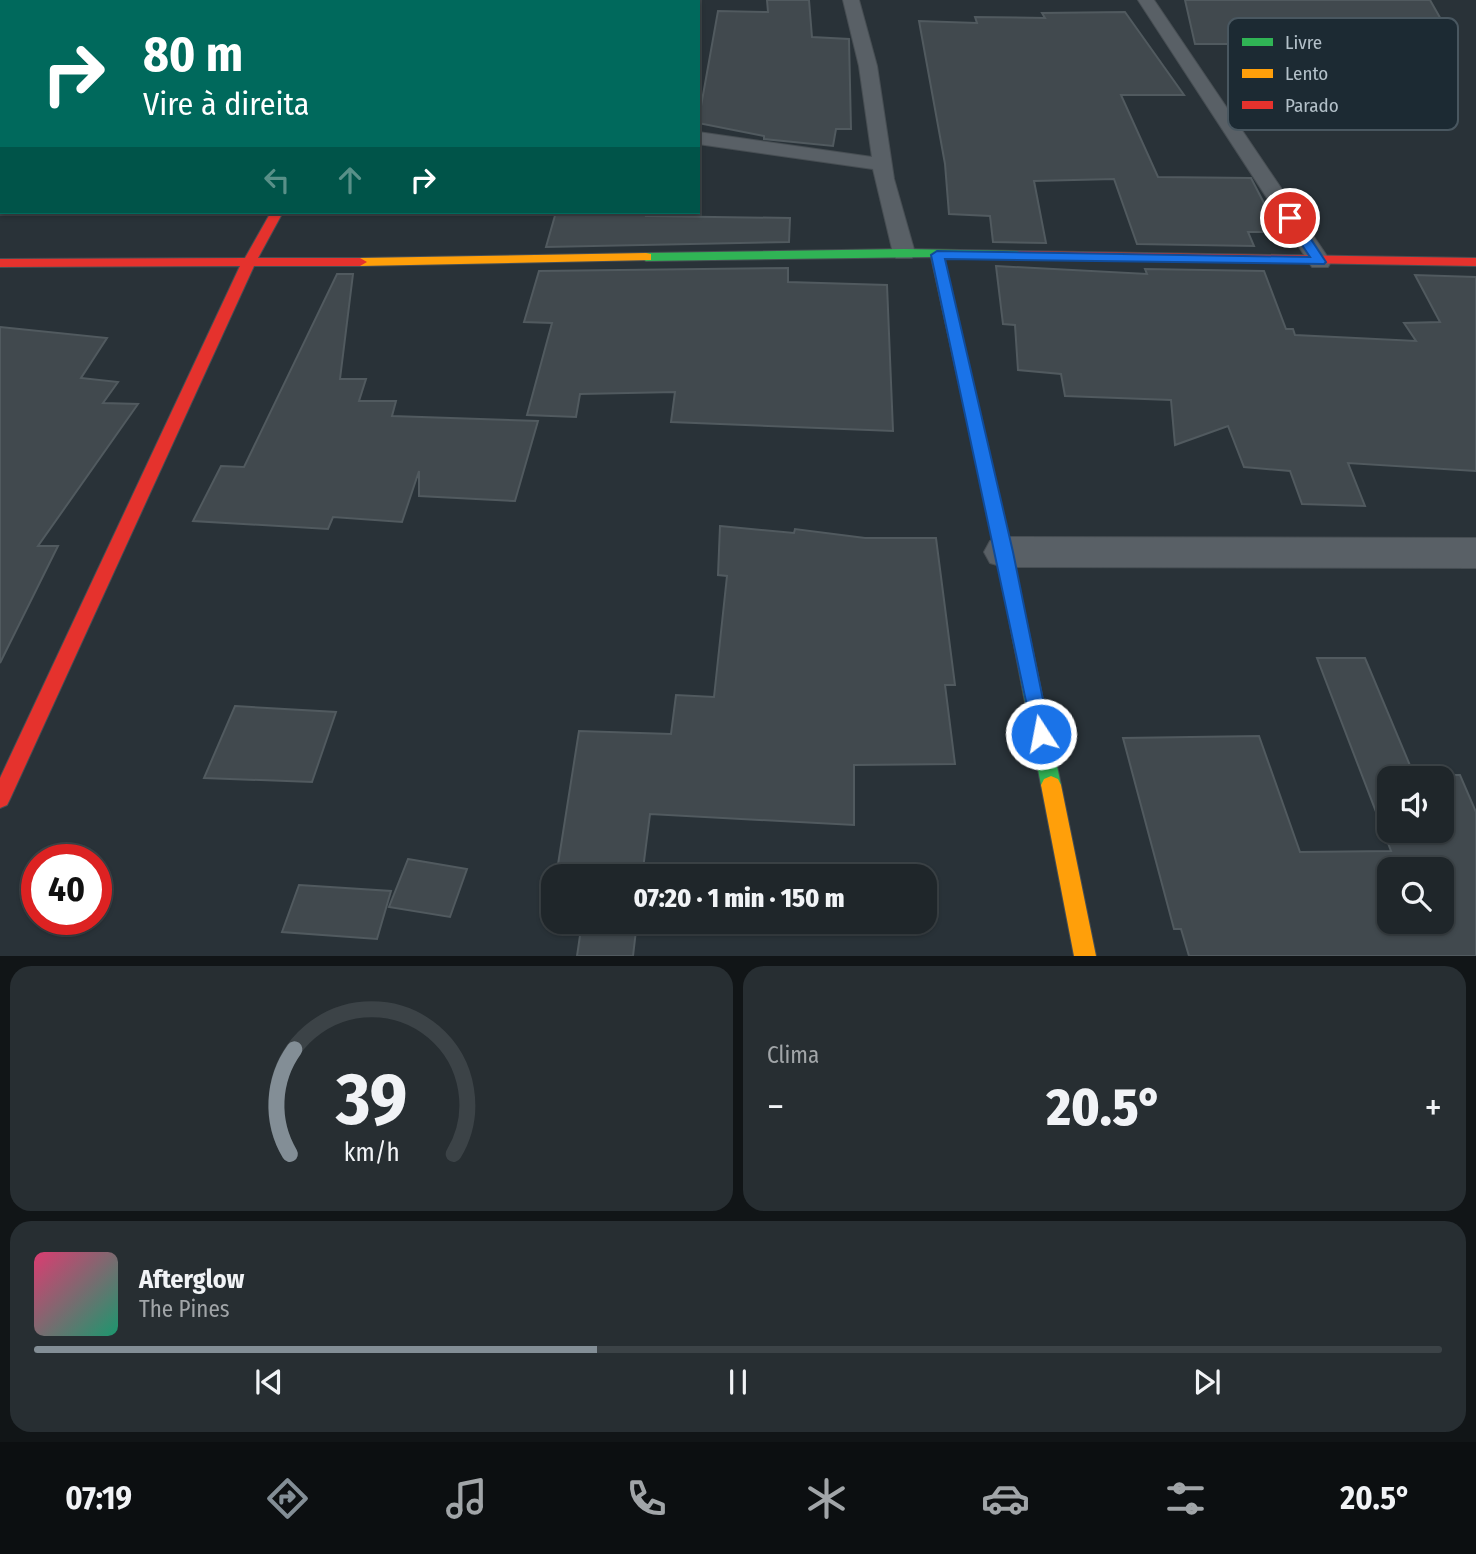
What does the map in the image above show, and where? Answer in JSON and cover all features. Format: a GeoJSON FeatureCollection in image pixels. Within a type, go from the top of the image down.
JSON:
{"type":"FeatureCollection","features":[{"type":"Feature","properties":{"kind":"street"},"geometry":{"type":"LineString","coordinates":[[0,799],[248,264],[276,214]]}},
{"type":"Feature","properties":{"kind":"street"},"geometry":{"type":"LineString","coordinates":[[0,263],[248,264],[904,253],[1320,262],[1476,262]]}},
{"type":"Feature","properties":{"kind":"street"},"geometry":{"type":"LineString","coordinates":[[937,255],[1004,552],[1086,956]]}},
{"type":"Feature","properties":{"kind":"street"},"geometry":{"type":"LineString","coordinates":[[1004,552],[1476,553]]}},
{"type":"Feature","properties":{"kind":"lane"},"geometry":{"type":"LineString","coordinates":[[851,0],[867,66],[883,164],[904,253]]}},
{"type":"Feature","properties":{"kind":"lane"},"geometry":{"type":"LineString","coordinates":[[1146,0],[1228,123]]}},
{"type":"Feature","properties":{"kind":"lane"},"geometry":{"type":"LineString","coordinates":[[1232,130],[1320,262]]}},
{"type":"Feature","properties":{"kind":"lane"},"geometry":{"type":"LineString","coordinates":[[700,138],[883,164]]}},
{"type":"Feature","properties":{"kind":"building"},"geometry":{"type":"Polygon","coordinates":[[[767,0],[809,0],[812,37],[849,39],[851,129],[836,129],[833,146],[764,139],[764,136],[700,123],[718,11],[768,12],[767,0]]]}},
{"type":"Feature","properties":{"kind":"building"},"geometry":{"type":"Polygon","coordinates":[[[1185,0],[1430,0],[1440,18],[1228,18],[1228,44],[1195,44],[1185,0]]]}},
{"type":"Feature","properties":{"kind":"building"},"geometry":{"type":"Polygon","coordinates":[[[1125,12],[1184,95],[1121,95],[1158,177],[1251,178],[1279,232],[1248,232],[1254,246],[1137,244],[1114,179],[1034,181],[1046,243],[993,242],[990,216],[949,214],[945,164],[919,21],[977,23],[975,17],[1045,18],[1042,13],[1125,12]]]}},
{"type":"Feature","properties":{"kind":"building"},"geometry":{"type":"Polygon","coordinates":[[[555,214],[790,218],[789,242],[546,247],[555,214]]]}},
{"type":"Feature","properties":{"kind":"building"},"geometry":{"type":"Polygon","coordinates":[[[996,266],[1147,274],[1145,269],[1264,271],[1286,329],[1293,329],[1295,335],[1416,341],[1404,323],[1440,322],[1415,275],[1476,277],[1476,471],[1348,463],[1365,506],[1302,504],[1290,471],[1244,467],[1228,426],[1175,445],[1171,400],[1065,396],[1061,374],[1018,370],[1015,325],[1003,324],[996,266]]]}},
{"type":"Feature","properties":{"kind":"building"},"geometry":{"type":"Polygon","coordinates":[[[788,268],[788,282],[887,285],[893,431],[671,422],[675,392],[580,394],[576,417],[527,415],[552,323],[524,322],[539,271],[788,268]]]}},
{"type":"Feature","properties":{"kind":"building"},"geometry":{"type":"Polygon","coordinates":[[[337,274],[353,274],[340,379],[366,379],[359,401],[396,401],[392,416],[538,421],[515,501],[419,496],[419,471],[402,522],[333,517],[328,529],[193,521],[221,466],[244,467],[337,274]]]}},
{"type":"Feature","properties":{"kind":"building"},"geometry":{"type":"Polygon","coordinates":[[[0,327],[107,338],[81,378],[118,382],[103,403],[138,404],[38,546],[58,546],[0,663],[0,327]]]}},
{"type":"Feature","properties":{"kind":"building"},"geometry":{"type":"Polygon","coordinates":[[[720,526],[794,533],[795,529],[865,538],[936,538],[955,685],[945,685],[955,764],[854,765],[854,825],[650,814],[644,864],[558,864],[579,731],[671,734],[676,695],[714,697],[727,576],[718,575],[720,526]]]}},
{"type":"Feature","properties":{"kind":"building"},"geometry":{"type":"Polygon","coordinates":[[[1317,658],[1365,658],[1410,766],[1377,766],[1377,814],[1317,658]]]}},
{"type":"Feature","properties":{"kind":"building"},"geometry":{"type":"Polygon","coordinates":[[[235,706],[336,712],[312,782],[204,778],[235,706]]]}},
{"type":"Feature","properties":{"kind":"building"},"geometry":{"type":"Polygon","coordinates":[[[1259,736],[1300,852],[1391,851],[1388,843],[1454,843],[1454,775],[1460,775],[1476,812],[1476,956],[1189,956],[1181,929],[1174,929],[1123,738],[1259,736]]]}},
{"type":"Feature","properties":{"kind":"building"},"geometry":{"type":"Polygon","coordinates":[[[408,859],[467,869],[450,917],[389,907],[408,859]]]}},
{"type":"Feature","properties":{"kind":"building"},"geometry":{"type":"Polygon","coordinates":[[[299,885],[391,891],[377,939],[282,932],[299,885]]]}},
{"type":"Feature","properties":{"kind":"building"},"geometry":{"type":"Polygon","coordinates":[[[580,934],[636,934],[633,956],[577,956],[580,934]]]}},
{"type":"Feature","properties":{"kind":"traffic: fast"},"geometry":{"type":"LineString","coordinates":[[646,257],[904,253],[1019,255]]}},
{"type":"Feature","properties":{"kind":"traffic: fast"},"geometry":{"type":"LineString","coordinates":[[937,255],[1004,552],[1051,785]]}},
{"type":"Feature","properties":{"kind":"traffic: slow"},"geometry":{"type":"LineString","coordinates":[[360,262],[646,257]]}},
{"type":"Feature","properties":{"kind":"traffic: slow"},"geometry":{"type":"LineString","coordinates":[[1051,785],[1085,956]]}},
{"type":"Feature","properties":{"kind":"traffic: jam"},"geometry":{"type":"LineString","coordinates":[[0,799],[248,264],[276,214]]}},
{"type":"Feature","properties":{"kind":"traffic: jam"},"geometry":{"type":"LineString","coordinates":[[1019,255],[1476,262]]}},
{"type":"Feature","properties":{"kind":"traffic: jam"},"geometry":{"type":"LineString","coordinates":[[0,263],[360,262]]}},
{"type":"Feature","properties":{"kind":"route"},"geometry":{"type":"LineString","coordinates":[[1041,734],[1004,552],[937,255],[1320,262],[1290,218]]}}]}
